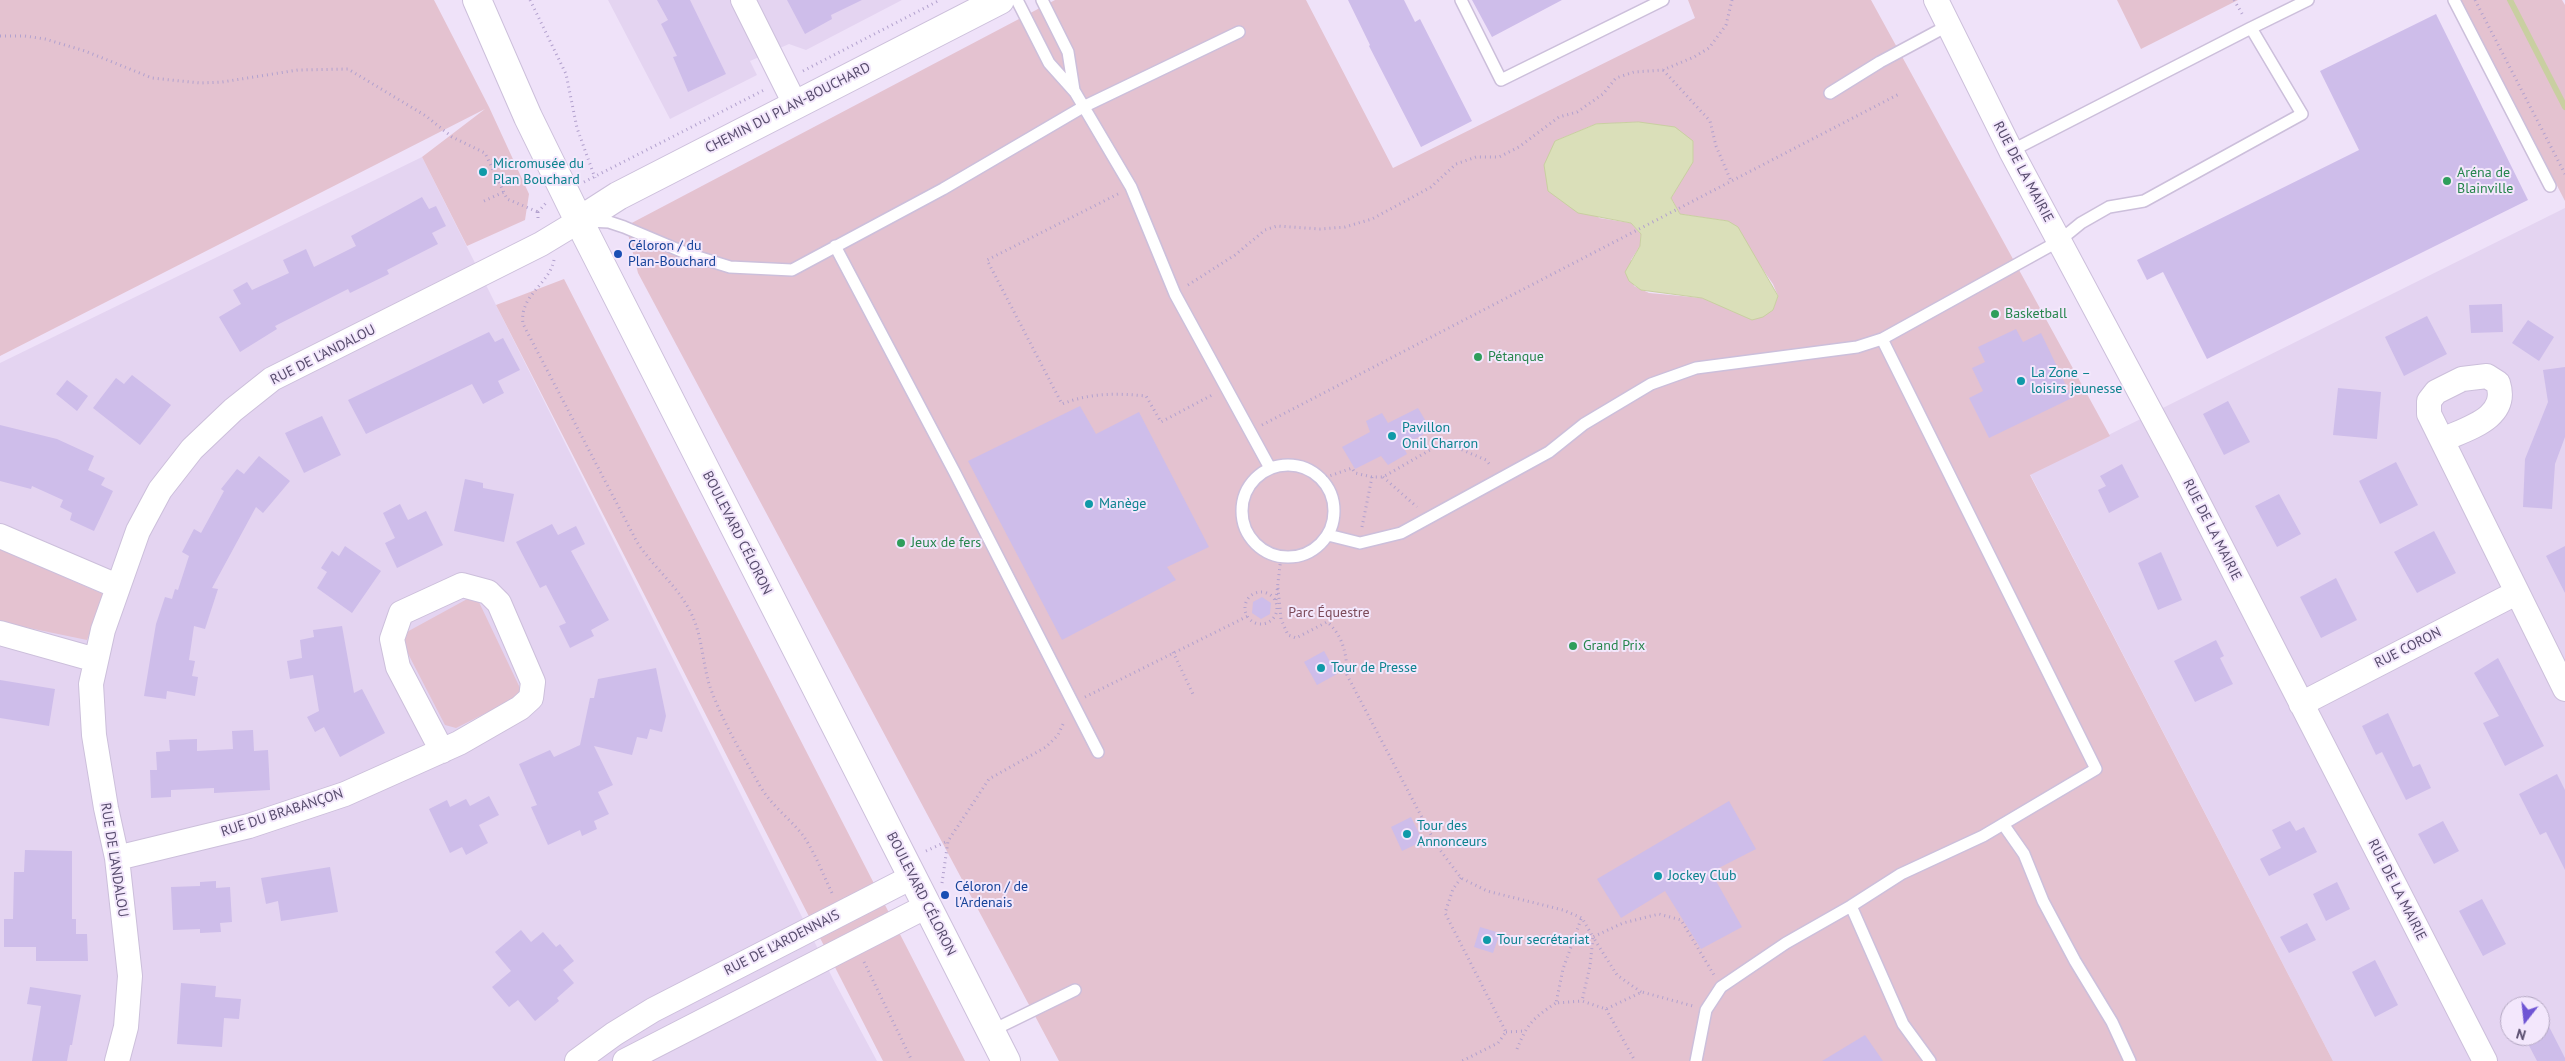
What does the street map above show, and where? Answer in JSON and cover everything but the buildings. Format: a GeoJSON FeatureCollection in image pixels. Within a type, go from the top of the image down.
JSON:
{"type":"FeatureCollection","features":[{"type":"Feature","properties":{"kind":"street","name":"BOULEVARD CÉLORON"},"geometry":{"type":"LineString","coordinates":[[477,0],[528,117],[579,221],[934,896],[991,1031],[1006,1061]]}},
{"type":"Feature","properties":{"kind":"street"},"geometry":{"type":"LineString","coordinates":[[743,0],[796,104]]}},
{"type":"Feature","properties":{"kind":"street","name":"CHEMIN DU PLAN-BOUCHARD"},"geometry":{"type":"LineString","coordinates":[[579,221],[618,196],[1000,0]]}},
{"type":"Feature","properties":{"kind":"street","name":"RUE DE LA MAIRIE"},"geometry":{"type":"LineString","coordinates":[[1936,0],[2011,151],[2181,469],[2485,1061]]}},
{"type":"Feature","properties":{"kind":"street","name":"RUE DE L'ANDALOU"},"geometry":{"type":"LineString","coordinates":[[117,1061],[126,1026],[130,976],[117,858],[106,808],[94,736],[92,684],[96,660],[117,586],[138,531],[160,490],[192,449],[272,379],[542,244],[579,221]]}},
{"type":"Feature","properties":{"kind":"street"},"geometry":{"type":"LineString","coordinates":[[2442,440],[2565,689]]}},
{"type":"Feature","properties":{"kind":"street"},"geometry":{"type":"LineString","coordinates":[[0,536],[117,586]]}},
{"type":"Feature","properties":{"kind":"street","name":"RUE DU BRABANÇON"},"geometry":{"type":"LineString","coordinates":[[117,858],[258,824],[345,794],[442,751],[493,725],[520,708],[531,698],[533,682],[499,603],[488,592],[462,585],[401,613],[392,639],[398,667],[442,751]]}},
{"type":"Feature","properties":{"kind":"street","name":"RUE CORON"},"geometry":{"type":"LineString","coordinates":[[2300,704],[2516,593]]}},
{"type":"Feature","properties":{"kind":"street"},"geometry":{"type":"LineString","coordinates":[[0,633],[96,660]]}},
{"type":"Feature","properties":{"kind":"street","name":"RUE DE L'ARDENNAIS"},"geometry":{"type":"LineString","coordinates":[[577,1061],[626,1026],[653,1010],[917,865]]}},
{"type":"Feature","properties":{"kind":"street"},"geometry":{"type":"LineString","coordinates":[[625,1061],[934,896]]}},
{"type":"Feature","properties":{"kind":"street"},"geometry":{"type":"LineString","coordinates":[[653,1010],[668,1039]]}},
{"type":"Feature","properties":{"kind":"lane"},"geometry":{"type":"LineString","coordinates":[[1017,0],[1049,62],[1074,92],[1131,187],[1175,294],[1270,468]]}},
{"type":"Feature","properties":{"kind":"lane"},"geometry":{"type":"LineString","coordinates":[[1042,0],[1068,52],[1074,92]]}},
{"type":"Feature","properties":{"kind":"lane"},"geometry":{"type":"LineString","coordinates":[[1461,0],[1501,80],[1663,0]]}},
{"type":"Feature","properties":{"kind":"lane"},"geometry":{"type":"LineString","coordinates":[[2011,151],[2308,0]]}},
{"type":"Feature","properties":{"kind":"lane"},"geometry":{"type":"LineString","coordinates":[[2454,0],[2550,186]]}},
{"type":"Feature","properties":{"kind":"lane"},"geometry":{"type":"LineString","coordinates":[[1830,93],[1880,62],[1948,25]]}},
{"type":"Feature","properties":{"kind":"lane"},"geometry":{"type":"LineString","coordinates":[[1328,535],[1360,542],[1401,533],[1549,452],[1584,424],[1660,381],[1696,368],[1857,347],[1882,339],[2059,241],[2081,223],[2109,207],[2144,201],[2302,114],[2251,28]]}},
{"type":"Feature","properties":{"kind":"lane"},"geometry":{"type":"LineString","coordinates":[[579,221],[609,222],[688,254],[730,267],[792,270],[942,189],[1083,107],[1239,32]]}},
{"type":"Feature","properties":{"kind":"lane"},"geometry":{"type":"LineString","coordinates":[[835,246],[955,472],[1098,752]]}},
{"type":"Feature","properties":{"kind":"lane"},"geometry":{"type":"LineString","coordinates":[[1696,1061],[1706,1010],[1721,987],[1786,943],[1851,906],[1901,874],[1983,836],[2096,769],[1882,339]]}},
{"type":"Feature","properties":{"kind":"lane"},"geometry":{"type":"LineString","coordinates":[[1284,465],[1297,466],[1310,471],[1321,479],[1330,492],[1334,506],[1333,521],[1328,535],[1319,546],[1308,553],[1295,557],[1281,557],[1267,552],[1254,543],[1246,531],[1242,517],[1242,502],[1248,488],[1257,476],[1270,468],[1284,465]]}},
{"type":"Feature","properties":{"kind":"lane"},"geometry":{"type":"LineString","coordinates":[[2003,824],[2024,854],[2044,901],[2075,961],[2112,1022],[2130,1061]]}},
{"type":"Feature","properties":{"kind":"lane"},"geometry":{"type":"LineString","coordinates":[[1851,906],[1902,1024],[1930,1061]]}},
{"type":"Feature","properties":{"kind":"lane"},"geometry":{"type":"LineString","coordinates":[[991,1031],[1074,990]]}},
{"type":"Feature","properties":{"kind":"path"},"geometry":{"type":"LineString","coordinates":[[530,0],[566,74],[577,128],[595,178]]}},
{"type":"Feature","properties":{"kind":"path","name":"CHEMIN DU PLAN-BOUCHARD"},"geometry":{"type":"LineString","coordinates":[[802,71],[940,0]]}},
{"type":"Feature","properties":{"kind":"path"},"geometry":{"type":"LineString","coordinates":[[1175,294],[1235,256],[1265,230],[1277,226],[1320,229],[1345,227],[1372,219],[1431,187],[1456,164],[1476,157],[1498,157],[1518,147],[1559,118],[1577,112],[1597,98],[1616,78],[1634,72],[1664,70],[1694,58],[1709,48],[1726,25],[1732,0]]}},
{"type":"Feature","properties":{"kind":"path"},"geometry":{"type":"LineString","coordinates":[[2475,0],[2565,174]]}},
{"type":"Feature","properties":{"kind":"path"},"geometry":{"type":"LineString","coordinates":[[0,36],[25,36],[45,39],[84,51],[152,78],[200,83],[222,82],[298,70],[348,69],[426,116],[452,137],[486,153],[507,199],[538,212],[547,202]]}},
{"type":"Feature","properties":{"kind":"path"},"geometry":{"type":"LineString","coordinates":[[1664,70],[1710,121],[1716,146],[1731,181]]}},
{"type":"Feature","properties":{"kind":"path","name":"CHEMIN DU PLAN-BOUCHARD"},"geometry":{"type":"LineString","coordinates":[[587,181],[764,90]]}},
{"type":"Feature","properties":{"kind":"path"},"geometry":{"type":"LineString","coordinates":[[1250,431],[1899,94]]}},
{"type":"Feature","properties":{"kind":"path"},"geometry":{"type":"LineString","coordinates":[[1131,187],[987,260],[1062,404],[1082,396],[1125,394],[1146,396],[1161,422],[1225,388]]}},
{"type":"Feature","properties":{"kind":"path"},"geometry":{"type":"LineString","coordinates":[[484,201],[504,192]]}},
{"type":"Feature","properties":{"kind":"path"},"geometry":{"type":"LineString","coordinates":[[554,254],[551,269],[533,292],[524,308],[524,324],[636,542],[650,561],[675,587],[691,612],[700,636],[712,690],[760,786],[774,807],[807,841],[834,897]]}},
{"type":"Feature","properties":{"kind":"path"},"geometry":{"type":"LineString","coordinates":[[1321,479],[1352,468],[1355,473],[1372,477],[1383,477],[1437,446],[1453,446],[1486,460],[1502,478]]}},
{"type":"Feature","properties":{"kind":"path"},"geometry":{"type":"LineString","coordinates":[[1360,542],[1372,477]]}},
{"type":"Feature","properties":{"kind":"path"},"geometry":{"type":"LineString","coordinates":[[1383,477],[1429,518]]}},
{"type":"Feature","properties":{"kind":"path"},"geometry":{"type":"LineString","coordinates":[[1276,600],[1267,592],[1253,593],[1245,603],[1246,614],[1255,623],[1270,622],[1277,613],[1276,600],[1281,557]]}},
{"type":"Feature","properties":{"kind":"path"},"geometry":{"type":"LineString","coordinates":[[1278,588],[1281,619],[1288,635],[1296,638],[1327,622],[1333,626],[1347,658],[1347,675],[1438,846],[1461,878],[1487,891],[1564,910],[1582,918],[1617,975],[1642,992],[1706,1010]]}},
{"type":"Feature","properties":{"kind":"path"},"geometry":{"type":"LineString","coordinates":[[1173,652],[1193,694]]}},
{"type":"Feature","properties":{"kind":"path"},"geometry":{"type":"LineString","coordinates":[[917,865],[948,841],[944,877],[934,896]]}},
{"type":"Feature","properties":{"kind":"path"},"geometry":{"type":"LineString","coordinates":[[1461,878],[1453,889],[1445,913],[1506,1032]]}},
{"type":"Feature","properties":{"kind":"path"},"geometry":{"type":"LineString","coordinates":[[1593,937],[1623,923],[1659,914],[1681,920],[1721,987]]}},
{"type":"Feature","properties":{"kind":"path"},"geometry":{"type":"LineString","coordinates":[[1556,1003],[1563,969],[1582,918]]}},
{"type":"Feature","properties":{"kind":"path"},"geometry":{"type":"LineString","coordinates":[[1582,1001],[1590,966],[1593,937]]}},
{"type":"Feature","properties":{"kind":"path"},"geometry":{"type":"LineString","coordinates":[[864,960],[912,1061]]}},
{"type":"Feature","properties":{"kind":"path"},"geometry":{"type":"LineString","coordinates":[[1606,1009],[1642,992]]}},
{"type":"Feature","properties":{"kind":"path"},"geometry":{"type":"LineString","coordinates":[[1517,1049],[1524,1031],[1533,1018],[1556,1003],[1582,1001],[1606,1009],[1635,1061]]}},
{"type":"Feature","properties":{"kind":"path"},"geometry":{"type":"LineString","coordinates":[[1506,1032],[1524,1031]]}},
{"type":"Feature","properties":{"kind":"path"},"geometry":{"type":"LineString","coordinates":[[1462,1061],[1498,1043],[1506,1032]]}},
{"type":"Feature","properties":{"kind":"shaded area"},"geometry":{"type":"Polygon","coordinates":[[[608,0],[902,0],[806,50],[789,44],[750,61],[757,75],[670,119],[608,0]]]}},
{"type":"Feature","properties":{"kind":"shaded area"},"geometry":{"type":"Polygon","coordinates":[[[1639,122],[1675,127],[1693,141],[1693,162],[1671,198],[1680,214],[1728,221],[1738,227],[1778,296],[1773,310],[1763,317],[1752,320],[1702,298],[1641,290],[1629,281],[1625,272],[1640,246],[1641,234],[1631,223],[1578,213],[1548,191],[1544,165],[1555,141],[1596,124],[1639,122]]]}},
{"type":"Feature","properties":{"kind":"shaded area"},"geometry":{"type":"Polygon","coordinates":[[[422,157],[833,979],[877,1061],[0,1061],[0,363],[422,157]]]}},
{"type":"Feature","properties":{"kind":"shaded area"},"geometry":{"type":"Polygon","coordinates":[[[2565,208],[2565,1061],[2333,1061],[2030,474],[2565,208]]]}},
{"type":"Feature","properties":{"kind":"green space"},"geometry":{"type":"Polygon","coordinates":[[[0,0],[434,0],[489,107],[529,194],[525,220],[467,246],[422,157],[485,109],[0,356],[0,0]]]}},
{"type":"Feature","properties":{"kind":"green space","name":"Parc Équestre"},"geometry":{"type":"Polygon","coordinates":[[[1055,0],[1306,0],[1393,168],[1695,18],[1688,0],[1871,0],[2110,436],[2030,475],[2333,1061],[1059,1061],[638,273],[626,226],[1055,0]],[[1639,122],[1596,124],[1555,141],[1599,218],[1631,223],[1641,234],[1640,246],[1631,260],[1634,286],[1649,293],[1702,298],[1720,304],[1734,312],[1773,310],[1778,296],[1773,284],[1728,221],[1680,214],[1671,198],[1692,162],[1639,122]]]}},
{"type":"Feature","properties":{"kind":"green space"},"geometry":{"type":"Polygon","coordinates":[[[2117,0],[2238,0],[2141,49],[2117,0]]]}},
{"type":"Feature","properties":{"kind":"green space"},"geometry":{"type":"Polygon","coordinates":[[[2461,0],[2562,0],[2565,5],[2565,201],[2461,0]]]}},
{"type":"Feature","properties":{"kind":"green space"},"geometry":{"type":"Polygon","coordinates":[[[564,279],[965,1061],[883,1061],[496,305],[564,279]]]}},
{"type":"Feature","properties":{"kind":"green space"},"geometry":{"type":"Polygon","coordinates":[[[0,549],[103,594],[87,640],[0,622],[0,549]]]}},
{"type":"Feature","properties":{"kind":"green space"},"geometry":{"type":"Polygon","coordinates":[[[469,598],[478,600],[520,688],[518,697],[456,728],[445,725],[402,642],[405,633],[469,598]]]}},
{"type":"Feature","properties":{"kind":"waterway"},"geometry":{"type":"LineString","coordinates":[[2510,0],[2565,107]]}},
{"type":"Feature","properties":{"kind":"place","name":"Micromusée du Plan Bouchard"},"geometry":{"type":"Point","coordinates":[483,172]}},
{"type":"Feature","properties":{"kind":"place","name":"Aréna de Blainville"},"geometry":{"type":"Point","coordinates":[2447,181]}},
{"type":"Feature","properties":{"kind":"place","name":"Céloron / du Plan-Bouchard"},"geometry":{"type":"Point","coordinates":[618,254]}},
{"type":"Feature","properties":{"kind":"place","name":"Basketball"},"geometry":{"type":"Point","coordinates":[1995,314]}},
{"type":"Feature","properties":{"kind":"place","name":"Pétanque"},"geometry":{"type":"Point","coordinates":[1478,357]}},
{"type":"Feature","properties":{"kind":"place","name":"La Zone – loisirs jeunesse"},"geometry":{"type":"Point","coordinates":[2021,381]}},
{"type":"Feature","properties":{"kind":"place","name":"Pavillon Onil Charron"},"geometry":{"type":"Point","coordinates":[1392,436]}},
{"type":"Feature","properties":{"kind":"place","name":"Manège"},"geometry":{"type":"Point","coordinates":[1089,504]}},
{"type":"Feature","properties":{"kind":"place","name":"Jeux de fers"},"geometry":{"type":"Point","coordinates":[901,543]}},
{"type":"Feature","properties":{"kind":"place","name":"Grand Prix"},"geometry":{"type":"Point","coordinates":[1573,646]}},
{"type":"Feature","properties":{"kind":"place","name":"Tour de Presse"},"geometry":{"type":"Point","coordinates":[1321,668]}},
{"type":"Feature","properties":{"kind":"place","name":"Tour des Annonceurs"},"geometry":{"type":"Point","coordinates":[1407,834]}},
{"type":"Feature","properties":{"kind":"place","name":"Jockey Club"},"geometry":{"type":"Point","coordinates":[1658,876]}},
{"type":"Feature","properties":{"kind":"place","name":"Céloron / de l'Ardenais"},"geometry":{"type":"Point","coordinates":[945,895]}},
{"type":"Feature","properties":{"kind":"place","name":"Tour secrétariat"},"geometry":{"type":"Point","coordinates":[1487,940]}}]}
